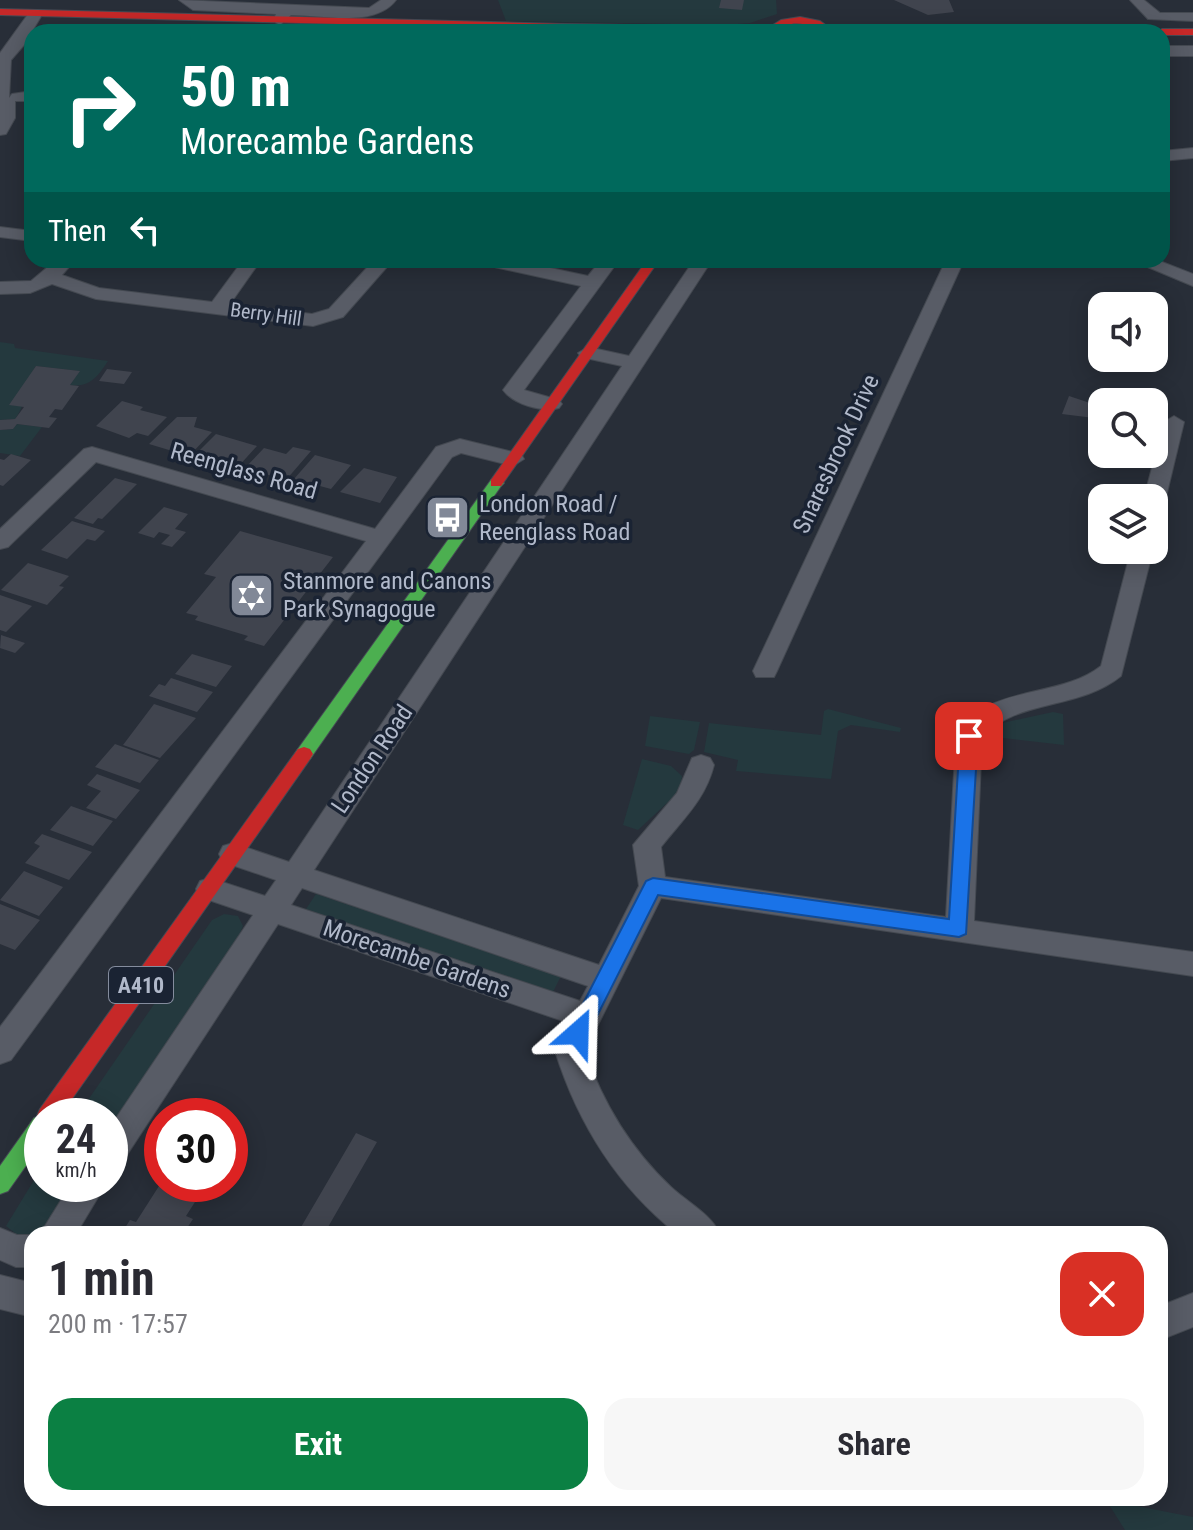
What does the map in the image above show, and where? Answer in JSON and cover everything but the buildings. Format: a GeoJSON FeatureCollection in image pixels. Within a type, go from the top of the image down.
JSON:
{"type":"FeatureCollection","features":[{"type":"Feature","properties":{"kind":"main road"},"geometry":{"type":"LineString","coordinates":[[780,24],[798,0],[807,15],[819,24]]}},
{"type":"Feature","properties":{"kind":"main road"},"geometry":{"type":"LineString","coordinates":[[0,12],[543,24]]}},
{"type":"Feature","properties":{"kind":"main road"},"geometry":{"type":"LineString","coordinates":[[786,20],[810,24]]}},
{"type":"Feature","properties":{"kind":"main road"},"geometry":{"type":"LineString","coordinates":[[1170,32],[1193,32]]}},
{"type":"Feature","properties":{"kind":"main road","name":"A410"},"geometry":{"type":"LineString","coordinates":[[61,1098],[647,268]]}},
{"type":"Feature","properties":{"kind":"main road"},"geometry":{"type":"LineString","coordinates":[[0,1184],[24,1150]]}},
{"type":"Feature","properties":{"kind":"street"},"geometry":{"type":"LineString","coordinates":[[186,0],[193,6],[283,16],[369,12],[381,9],[389,0]]}},
{"type":"Feature","properties":{"kind":"street"},"geometry":{"type":"LineString","coordinates":[[1137,0],[1142,12],[1149,16],[1193,17]]}},
{"type":"Feature","properties":{"kind":"street"},"geometry":{"type":"LineString","coordinates":[[30,24],[36,13]]}},
{"type":"Feature","properties":{"kind":"street"},"geometry":{"type":"LineString","coordinates":[[0,130],[7,118],[13,66],[23,51],[19,42],[24,33]]}},
{"type":"Feature","properties":{"kind":"street"},"geometry":{"type":"LineString","coordinates":[[1170,51],[1193,51]]}},
{"type":"Feature","properties":{"kind":"street"},"geometry":{"type":"LineString","coordinates":[[1170,155],[1193,153]]}},
{"type":"Feature","properties":{"kind":"street"},"geometry":{"type":"LineString","coordinates":[[0,232],[24,235]]}},
{"type":"Feature","properties":{"kind":"street"},"geometry":{"type":"LineString","coordinates":[[0,288],[29,289],[51,278],[59,268]]}},
{"type":"Feature","properties":{"kind":"street","name":"Berry Hill"},"geometry":{"type":"LineString","coordinates":[[218,307],[246,268]]}},
{"type":"Feature","properties":{"kind":"street","name":"Berry Hill"},"geometry":{"type":"LineString","coordinates":[[51,278],[80,289],[313,320],[336,313],[377,268]]}},
{"type":"Feature","properties":{"kind":"street"},"geometry":{"type":"LineString","coordinates":[[525,268],[593,283]]}},
{"type":"Feature","properties":{"kind":"street"},"geometry":{"type":"LineString","coordinates":[[552,404],[515,394],[513,390],[604,268]]}},
{"type":"Feature","properties":{"kind":"street","name":"London Road"},"geometry":{"type":"LineString","coordinates":[[128,1127],[698,268]]}},
{"type":"Feature","properties":{"kind":"street","name":"Snaresbrook Drive"},"geometry":{"type":"LineString","coordinates":[[765,671],[951,268]]}},
{"type":"Feature","properties":{"kind":"street"},"geometry":{"type":"LineString","coordinates":[[1161,268],[1193,280]]}},
{"type":"Feature","properties":{"kind":"street"},"geometry":{"type":"LineString","coordinates":[[588,353],[634,363]]}},
{"type":"Feature","properties":{"kind":"street"},"geometry":{"type":"LineString","coordinates":[[1158,484],[1174,422]]}},
{"type":"Feature","properties":{"kind":"street"},"geometry":{"type":"LineString","coordinates":[[0,1051],[451,447],[513,459]]}},
{"type":"Feature","properties":{"kind":"street","name":"Reenglass Road"},"geometry":{"type":"LineString","coordinates":[[0,542],[92,454],[381,538]]}},
{"type":"Feature","properties":{"kind":"street"},"geometry":{"type":"LineString","coordinates":[[959,929],[969,736],[980,721],[999,710],[1068,696],[1099,684],[1112,670],[1138,564]]}},
{"type":"Feature","properties":{"kind":"street"},"geometry":{"type":"LineString","coordinates":[[692,1226],[632,1170],[593,1114],[570,1051],[653,886],[647,845],[690,798],[696,789],[701,765]]}},
{"type":"Feature","properties":{"kind":"street","name":"Morecambe Gardens"},"geometry":{"type":"LineString","coordinates":[[233,854],[604,979]]}},
{"type":"Feature","properties":{"kind":"street"},"geometry":{"type":"LineString","coordinates":[[653,886],[1193,964]]}},
{"type":"Feature","properties":{"kind":"street","name":"Morecambe Gardens"},"geometry":{"type":"LineString","coordinates":[[210,889],[586,1016]]}},
{"type":"Feature","properties":{"kind":"street"},"geometry":{"type":"LineString","coordinates":[[62,1226],[78,1202]]}},
{"type":"Feature","properties":{"kind":"street"},"geometry":{"type":"LineString","coordinates":[[0,1244],[24,1251]]}},
{"type":"Feature","properties":{"kind":"street"},"geometry":{"type":"LineString","coordinates":[[0,1292],[24,1298]]}},
{"type":"Feature","properties":{"kind":"street"},"geometry":{"type":"LineString","coordinates":[[1168,1320],[1193,1310]]}},
{"type":"Feature","properties":{"kind":"green space"},"geometry":{"type":"Polygon","coordinates":[[[498,0],[776,0],[777,14],[738,24],[506,21],[498,0]]]}},
{"type":"Feature","properties":{"kind":"green space"},"geometry":{"type":"Polygon","coordinates":[[[0,342],[14,344],[15,348],[108,361],[93,380],[83,385],[70,385],[79,371],[36,366],[15,419],[0,420],[0,342]]]}},
{"type":"Feature","properties":{"kind":"green space"},"geometry":{"type":"Polygon","coordinates":[[[17,424],[42,427],[20,456],[0,453],[0,430],[13,429],[17,424]]]}},
{"type":"Feature","properties":{"kind":"green space"},"geometry":{"type":"Polygon","coordinates":[[[828,709],[901,728],[900,732],[851,725],[838,731],[831,779],[736,771],[738,760],[704,752],[709,723],[821,735],[824,711],[828,709]]]}},
{"type":"Feature","properties":{"kind":"green space"},"geometry":{"type":"Polygon","coordinates":[[[1053,712],[1063,714],[1064,745],[986,736],[1002,723],[1053,712]]]}},
{"type":"Feature","properties":{"kind":"green space"},"geometry":{"type":"Polygon","coordinates":[[[650,716],[700,722],[694,750],[689,754],[645,746],[650,716]]]}},
{"type":"Feature","properties":{"kind":"green space"},"geometry":{"type":"Polygon","coordinates":[[[642,759],[671,766],[682,776],[681,790],[638,830],[623,825],[642,759]]]}},
{"type":"Feature","properties":{"kind":"green space"},"geometry":{"type":"Polygon","coordinates":[[[316,894],[561,976],[552,994],[306,909],[316,894]]]}},
{"type":"Feature","properties":{"kind":"green space"},"geometry":{"type":"Polygon","coordinates":[[[224,914],[238,916],[243,926],[240,933],[246,936],[128,1111],[128,1098],[89,1098],[212,920],[224,914]]]}},
{"type":"Feature","properties":{"kind":"green space"},"geometry":{"type":"Polygon","coordinates":[[[24,1196],[24,1202],[66,1202],[48,1226],[24,1226],[24,1236],[20,1237],[6,1226],[24,1196]]]}},
{"type":"Feature","properties":{"kind":"green space"},"geometry":{"type":"Polygon","coordinates":[[[1110,1506],[1137,1506],[1193,1517],[1193,1530],[1125,1530],[1110,1506]]]}},
{"type":"Feature","properties":{"kind":"traffic: fast"},"geometry":{"type":"LineString","coordinates":[[304,754],[496,483]]}},
{"type":"Feature","properties":{"kind":"traffic: fast"},"geometry":{"type":"LineString","coordinates":[[0,1184],[24,1150]]}},
{"type":"Feature","properties":{"kind":"traffic: jam"},"geometry":{"type":"LineString","coordinates":[[0,12],[450,24]]}},
{"type":"Feature","properties":{"kind":"traffic: jam"},"geometry":{"type":"LineString","coordinates":[[780,24],[792,20],[818,24]]}},
{"type":"Feature","properties":{"kind":"traffic: jam"},"geometry":{"type":"LineString","coordinates":[[1170,32],[1193,32]]}},
{"type":"Feature","properties":{"kind":"traffic: jam"},"geometry":{"type":"LineString","coordinates":[[496,483],[647,268]]}},
{"type":"Feature","properties":{"kind":"traffic: jam"},"geometry":{"type":"LineString","coordinates":[[61,1098],[304,754]]}},
{"type":"Feature","properties":{"kind":"place","name":"London Road / Reenglass Road"},"geometry":{"type":"Point","coordinates":[448,518]}},
{"type":"Feature","properties":{"kind":"place","name":"Stanmore and Canons Park Synagogue"},"geometry":{"type":"Point","coordinates":[252,595]}},
{"type":"Feature","properties":{"kind":"route"},"geometry":{"type":"LineString","coordinates":[[578,1033],[653,886],[959,929],[969,736]]}}]}
